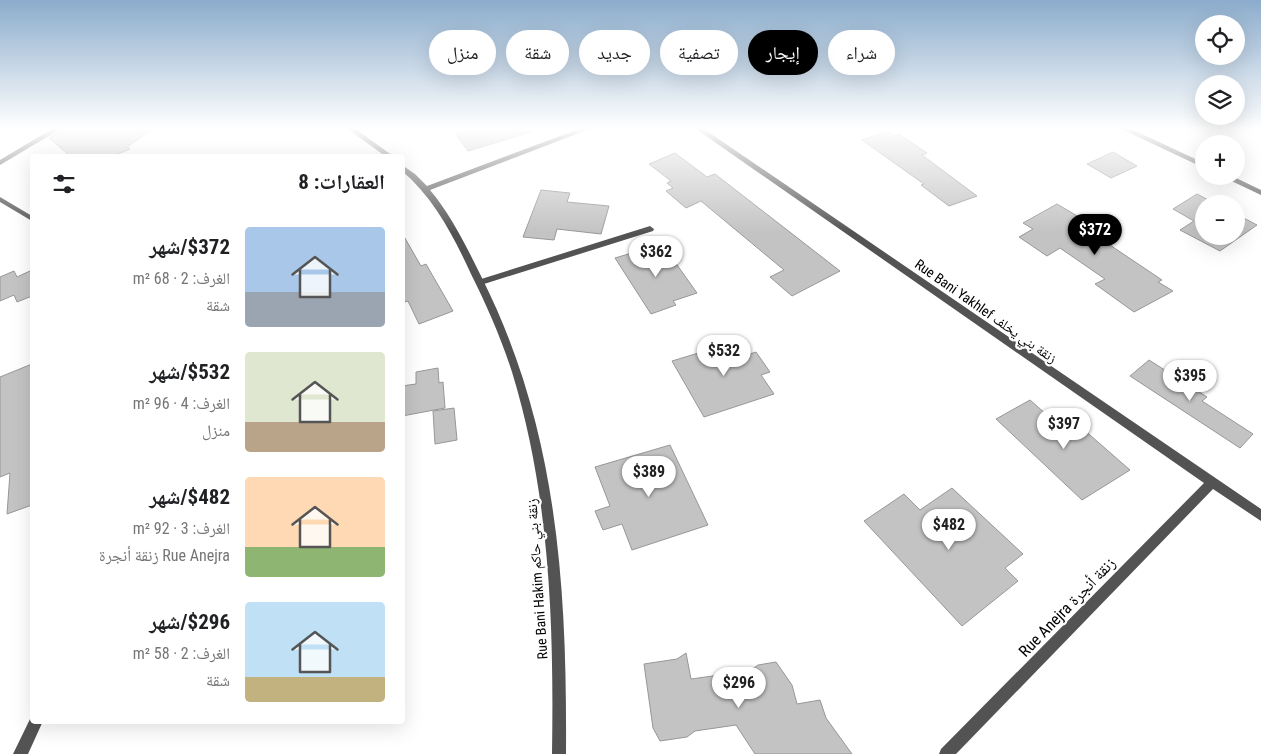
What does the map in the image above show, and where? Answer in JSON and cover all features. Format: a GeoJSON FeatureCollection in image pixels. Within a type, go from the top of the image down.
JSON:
{"type":"FeatureCollection","features":[{"type":"Feature","properties":{"kind":"street"},"geometry":{"type":"LineString","coordinates":[[426,189],[498,162]]}},
{"type":"Feature","properties":{"kind":"street","name":"Rue Bani Yakhlef زنقة بني يخلف"},"geometry":{"type":"LineString","coordinates":[[747,162],[1261,516]]}},
{"type":"Feature","properties":{"kind":"street","name":"Rue Bani Hakim زنقة بني حاكم"},"geometry":{"type":"LineString","coordinates":[[405,170],[426,189],[442,211],[481,282],[518,374],[533,424],[549,507],[556,586],[560,703],[559,754]]}},
{"type":"Feature","properties":{"kind":"street"},"geometry":{"type":"LineString","coordinates":[[1244,185],[1261,193]]}},
{"type":"Feature","properties":{"kind":"street"},"geometry":{"type":"LineString","coordinates":[[0,199],[30,218]]}},
{"type":"Feature","properties":{"kind":"street"},"geometry":{"type":"LineString","coordinates":[[481,282],[650,229]]}},
{"type":"Feature","properties":{"kind":"street","name":"Rue Anejra زنقة أنجرة"},"geometry":{"type":"LineString","coordinates":[[946,754],[1211,483]]}},
{"type":"Feature","properties":{"kind":"street"},"geometry":{"type":"LineString","coordinates":[[20,754],[35,724]]}},
{"type":"Feature","properties":{"kind":"building"},"geometry":{"type":"Polygon","coordinates":[[[653,162],[687,162],[707,177],[715,174],[840,271],[792,296],[770,277],[784,270],[701,201],[686,208],[666,191],[673,188],[667,183],[671,181],[649,164],[653,162]]]}},
{"type":"Feature","properties":{"kind":"building"},"geometry":{"type":"Polygon","coordinates":[[[893,162],[932,162],[977,196],[949,206],[921,185],[924,184],[893,162]]]}},
{"type":"Feature","properties":{"kind":"building"},"geometry":{"type":"Polygon","coordinates":[[[1091,162],[1130,162],[1137,166],[1111,178],[1087,164],[1091,162]]]}},
{"type":"Feature","properties":{"kind":"building"},"geometry":{"type":"Polygon","coordinates":[[[541,190],[570,193],[567,202],[609,206],[601,234],[557,229],[554,240],[523,237],[541,190]]]}},
{"type":"Feature","properties":{"kind":"building"},"geometry":{"type":"Polygon","coordinates":[[[1195,195],[1195,238],[1180,230],[1194,221],[1173,209],[1195,195]]]}},
{"type":"Feature","properties":{"kind":"building"},"geometry":{"type":"Polygon","coordinates":[[[1057,204],[1106,233],[1098,237],[1162,280],[1158,282],[1173,291],[1134,312],[1095,284],[1105,279],[1060,248],[1047,256],[1019,237],[1033,229],[1023,223],[1057,204]]]}},
{"type":"Feature","properties":{"kind":"building"},"geometry":{"type":"Polygon","coordinates":[[[1245,219],[1257,225],[1245,233],[1245,219]]]}},
{"type":"Feature","properties":{"kind":"building"},"geometry":{"type":"Polygon","coordinates":[[[405,238],[421,266],[426,264],[453,311],[419,324],[408,301],[405,302],[405,238]]]}},
{"type":"Feature","properties":{"kind":"building"},"geometry":{"type":"Polygon","coordinates":[[[659,245],[662,249],[665,248],[697,293],[673,301],[676,305],[651,314],[615,258],[659,245]]]}},
{"type":"Feature","properties":{"kind":"building"},"geometry":{"type":"Polygon","coordinates":[[[1209,245],[1229,245],[1220,251],[1209,245]]]}},
{"type":"Feature","properties":{"kind":"building"},"geometry":{"type":"Polygon","coordinates":[[[14,271],[17,277],[30,271],[30,297],[17,302],[14,295],[0,301],[0,277],[14,271]]]}},
{"type":"Feature","properties":{"kind":"building"},"geometry":{"type":"Polygon","coordinates":[[[731,337],[744,356],[756,352],[770,372],[761,375],[774,394],[704,417],[672,361],[715,348],[711,343],[731,337]]]}},
{"type":"Feature","properties":{"kind":"building"},"geometry":{"type":"Polygon","coordinates":[[[1149,360],[1207,397],[1202,401],[1253,434],[1240,448],[1130,376],[1149,360]]]}},
{"type":"Feature","properties":{"kind":"building"},"geometry":{"type":"Polygon","coordinates":[[[30,365],[30,506],[7,514],[10,473],[0,477],[0,377],[30,365]]]}},
{"type":"Feature","properties":{"kind":"building"},"geometry":{"type":"Polygon","coordinates":[[[438,368],[439,383],[443,382],[445,408],[405,415],[405,386],[416,384],[416,372],[438,368]]]}},
{"type":"Feature","properties":{"kind":"building"},"geometry":{"type":"Polygon","coordinates":[[[1030,400],[1071,436],[1083,429],[1130,470],[1082,500],[996,419],[1030,400]]]}},
{"type":"Feature","properties":{"kind":"building"},"geometry":{"type":"Polygon","coordinates":[[[454,408],[457,440],[435,444],[433,411],[454,408]]]}},
{"type":"Feature","properties":{"kind":"building"},"geometry":{"type":"Polygon","coordinates":[[[670,445],[708,525],[632,550],[622,524],[603,530],[595,511],[610,506],[595,467],[670,445]]]}},
{"type":"Feature","properties":{"kind":"building"},"geometry":{"type":"Polygon","coordinates":[[[952,488],[1023,554],[1005,568],[1018,581],[962,626],[864,521],[904,494],[920,510],[952,488]]]}},
{"type":"Feature","properties":{"kind":"building"},"geometry":{"type":"Polygon","coordinates":[[[686,653],[691,679],[749,671],[758,665],[776,662],[792,685],[797,704],[820,700],[826,718],[852,754],[755,754],[736,725],[695,731],[687,737],[660,741],[653,728],[644,664],[677,659],[686,653]]]}}]}
